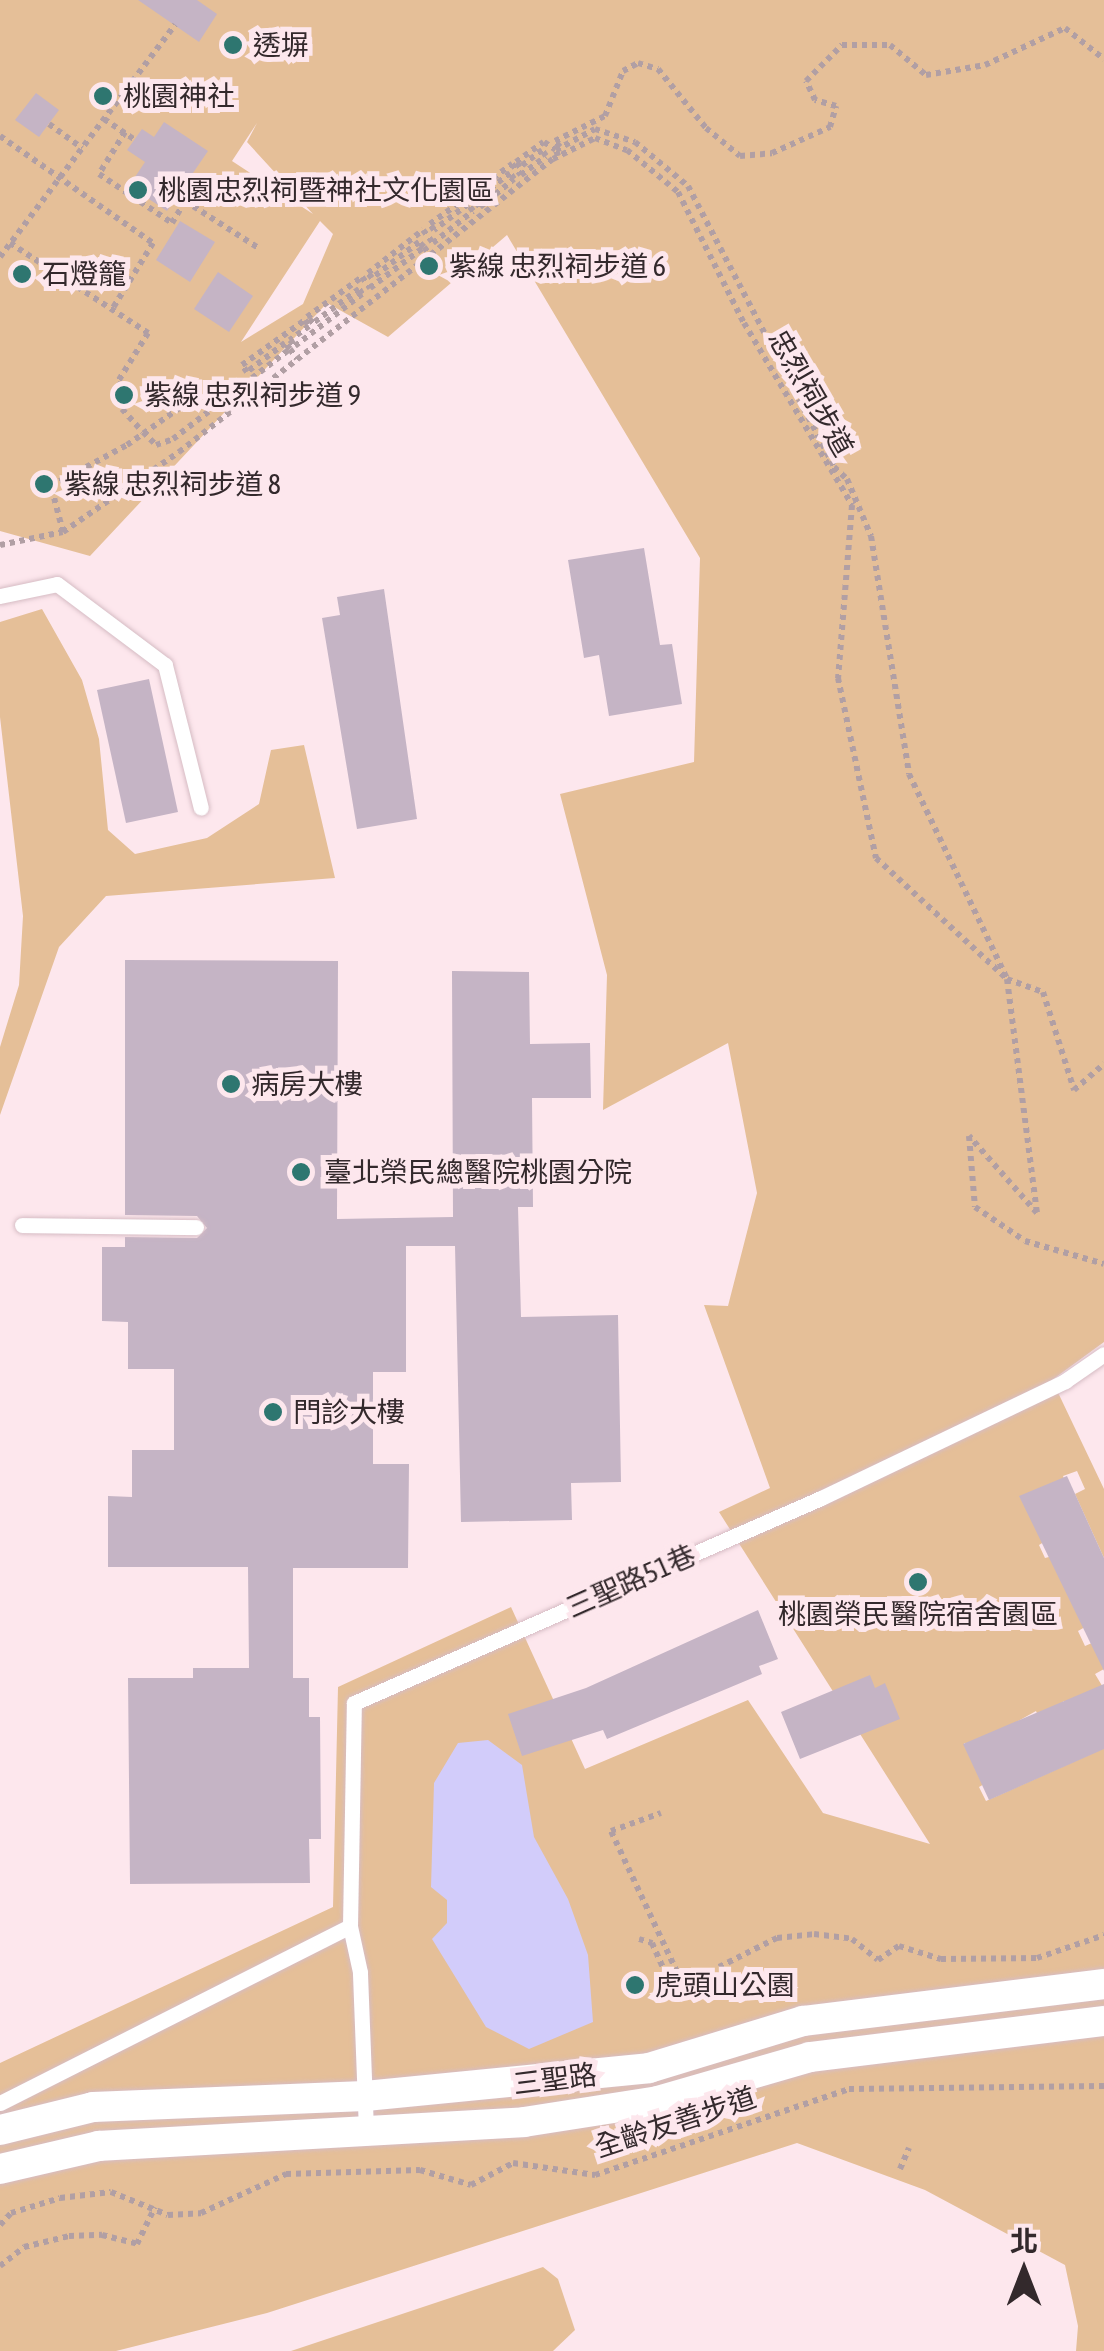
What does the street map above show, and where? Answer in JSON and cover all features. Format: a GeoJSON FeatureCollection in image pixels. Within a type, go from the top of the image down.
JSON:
{"type":"FeatureCollection","features":[{"type":"Feature","properties":{"kind":"street","name":"三聖路"},"geometry":{"type":"LineString","coordinates":[[0,2130],[93,2107],[365,2096],[649,2068],[802,2021],[1104,1984]]}},
{"type":"Feature","properties":{"kind":"street","name":"三聖路"},"geometry":{"type":"LineString","coordinates":[[0,2170],[99,2146],[543,2119],[658,2102],[810,2057],[1104,2021]]}},
{"type":"Feature","properties":{"kind":"lane"},"geometry":{"type":"LineString","coordinates":[[0,596],[58,584],[165,664],[200,808]]}},
{"type":"Feature","properties":{"kind":"lane"},"geometry":{"type":"LineString","coordinates":[[22,1225],[196,1227]]}},
{"type":"Feature","properties":{"kind":"lane","name":"三聖路51巷"},"geometry":{"type":"LineString","coordinates":[[366,2130],[360,1972],[350,1926],[354,1703],[821,1498],[1066,1380],[1104,1354]]}},
{"type":"Feature","properties":{"kind":"lane"},"geometry":{"type":"LineString","coordinates":[[0,2103],[350,1926]]}},
{"type":"Feature","properties":{"kind":"path"},"geometry":{"type":"LineString","coordinates":[[0,257],[174,25]]}},
{"type":"Feature","properties":{"kind":"path"},"geometry":{"type":"LineString","coordinates":[[558,151],[555,140],[604,116],[623,71],[638,63],[658,69],[706,128],[740,156],[772,153],[830,126],[836,106],[815,100],[806,81],[842,45],[890,45],[926,76],[986,65],[1065,28],[1104,60]]}},
{"type":"Feature","properties":{"kind":"path"},"geometry":{"type":"LineString","coordinates":[[104,118],[134,139]]}},
{"type":"Feature","properties":{"kind":"path"},"geometry":{"type":"LineString","coordinates":[[49,124],[82,148]]}},
{"type":"Feature","properties":{"kind":"path"},"geometry":{"type":"LineString","coordinates":[[0,545],[63,532],[231,411],[558,151],[595,129],[635,142],[688,186],[834,466],[847,480],[871,536],[910,774],[1007,979],[1037,1213],[969,1136],[975,1207],[1025,1241],[1104,1264]]}},
{"type":"Feature","properties":{"kind":"path"},"geometry":{"type":"LineString","coordinates":[[125,132],[99,174],[172,224],[186,201],[260,249]]}},
{"type":"Feature","properties":{"kind":"path"},"geometry":{"type":"LineString","coordinates":[[0,136],[153,243],[111,310]]}},
{"type":"Feature","properties":{"kind":"path"},"geometry":{"type":"LineString","coordinates":[[558,151],[595,138],[627,150],[635,142]]}},
{"type":"Feature","properties":{"kind":"path"},"geometry":{"type":"LineString","coordinates":[[517,182],[510,174],[480,196],[476,190],[512,164],[521,175],[546,156],[542,150],[520,168],[516,162],[544,142],[558,151]]}},
{"type":"Feature","properties":{"kind":"path","name":"忠烈祠步道"},"geometry":{"type":"LineString","coordinates":[[627,150],[678,192],[744,323],[852,505],[838,678],[876,858],[1007,979],[1043,992],[1074,1090],[1101,1066]]}},
{"type":"Feature","properties":{"kind":"path"},"geometry":{"type":"LineString","coordinates":[[430,255],[419,242],[372,278],[368,273],[423,230],[433,243],[473,211],[468,204],[434,230],[430,224],[470,195],[480,207],[517,182]]}},
{"type":"Feature","properties":{"kind":"path"},"geometry":{"type":"LineString","coordinates":[[10,243],[148,333],[117,383],[133,396],[122,409],[156,445],[173,439],[290,349]]}},
{"type":"Feature","properties":{"kind":"path"},"geometry":{"type":"LineString","coordinates":[[297,359],[286,343],[247,372],[242,366],[304,320],[310,326],[290,340],[295,346],[362,294],[359,289],[313,324],[308,317],[362,277],[370,288],[424,247]]}},
{"type":"Feature","properties":{"kind":"path"},"geometry":{"type":"LineString","coordinates":[[63,532],[51,486],[195,397],[216,394],[231,411]]}},
{"type":"Feature","properties":{"kind":"path"},"geometry":{"type":"LineString","coordinates":[[639,1940],[652,1943],[667,1976],[677,1972],[612,1831],[661,1812]]}},
{"type":"Feature","properties":{"kind":"path"},"geometry":{"type":"LineString","coordinates":[[719,1968],[777,1938],[814,1934],[852,1940],[878,1960],[899,1946],[941,1960],[1038,1958],[1104,1934]]}},
{"type":"Feature","properties":{"kind":"path","name":"全齡友善步道"},"geometry":{"type":"LineString","coordinates":[[0,2225],[11,2213],[60,2198],[111,2192],[168,2215],[200,2213],[286,2174],[420,2170],[476,2183],[513,2163],[595,2175],[849,2088],[1104,2086]]}},
{"type":"Feature","properties":{"kind":"path"},"geometry":{"type":"LineString","coordinates":[[900,2169],[909,2148]]}},
{"type":"Feature","properties":{"kind":"path"},"geometry":{"type":"LineString","coordinates":[[1,2264],[24,2247],[69,2236],[102,2235],[137,2244],[155,2208]]}},
{"type":"Feature","properties":{"kind":"shaded area"},"geometry":{"type":"Polygon","coordinates":[[[0,0],[1104,0],[1104,1342],[1052,1380],[1104,1489],[1104,1558],[1075,1494],[1085,1489],[1077,1471],[1063,1476],[1066,1484],[1020,1497],[1047,1540],[1039,1545],[1045,1558],[1053,1556],[1085,1627],[1078,1631],[1085,1646],[1092,1643],[1104,1669],[1095,1674],[1104,1689],[1104,2351],[1076,2351],[1078,2326],[1065,2265],[925,2190],[797,2143],[267,2313],[116,2351],[0,2351],[0,2063],[333,1907],[338,1687],[511,1607],[585,1769],[748,1700],[823,1813],[930,1844],[719,1512],[770,1488],[704,1305],[728,1306],[757,1193],[728,1043],[603,1110],[607,975],[560,794],[694,762],[700,558],[507,235],[388,337],[327,303],[90,556],[0,531],[0,0]],[[257,123],[232,161],[313,214],[247,142],[257,123]],[[320,221],[241,342],[303,304],[333,234],[320,221]],[[1064,1701],[1039,1718],[1036,1711],[979,1743],[964,1743],[986,1783],[979,1787],[986,1801],[1091,1754],[1064,1701]]]}},
{"type":"Feature","properties":{"kind":"shaded area"},"geometry":{"type":"Polygon","coordinates":[[[42,609],[82,680],[99,739],[108,830],[135,854],[207,838],[259,804],[271,750],[304,745],[335,878],[106,896],[59,947],[0,1115],[0,1047],[19,985],[23,916],[0,717],[0,622],[42,609]]]}},
{"type":"Feature","properties":{"kind":"shaded area"},"geometry":{"type":"Polygon","coordinates":[[[488,1740],[522,1765],[534,1837],[568,1899],[588,1955],[593,2022],[529,2049],[486,2027],[432,1939],[447,1923],[447,1900],[431,1887],[434,1783],[458,1743],[488,1740]]]}},
{"type":"Feature","properties":{"kind":"shaded area"},"geometry":{"type":"Polygon","coordinates":[[[543,2267],[558,2279],[575,2330],[553,2351],[291,2351],[543,2267]]]}},
{"type":"Feature","properties":{"kind":"building"},"geometry":{"type":"Polygon","coordinates":[[[138,0],[197,0],[217,14],[199,42],[138,0]]]}},
{"type":"Feature","properties":{"kind":"building"},"geometry":{"type":"Polygon","coordinates":[[[36,93],[59,110],[39,137],[15,120],[36,93]]]}},
{"type":"Feature","properties":{"kind":"building"},"geometry":{"type":"Polygon","coordinates":[[[164,122],[208,151],[167,211],[129,186],[145,162],[127,150],[142,129],[154,137],[164,122]]]}},
{"type":"Feature","properties":{"kind":"building"},"geometry":{"type":"Polygon","coordinates":[[[180,221],[215,242],[190,282],[156,260],[180,221]]]}},
{"type":"Feature","properties":{"kind":"building"},"geometry":{"type":"Polygon","coordinates":[[[218,272],[253,296],[229,332],[194,309],[218,272]]]}},
{"type":"Feature","properties":{"kind":"building"},"geometry":{"type":"Polygon","coordinates":[[[644,548],[660,645],[672,644],[682,704],[609,716],[599,655],[584,658],[568,560],[644,548]]]}},
{"type":"Feature","properties":{"kind":"building"},"geometry":{"type":"Polygon","coordinates":[[[384,589],[417,819],[357,829],[322,618],[340,615],[337,597],[384,589]]]}},
{"type":"Feature","properties":{"kind":"building"},"geometry":{"type":"Polygon","coordinates":[[[149,679],[178,812],[126,823],[97,690],[149,679]]]}},
{"type":"Feature","properties":{"kind":"building"},"geometry":{"type":"Polygon","coordinates":[[[125,960],[338,961],[337,1219],[453,1217],[452,971],[529,972],[530,1044],[590,1043],[591,1098],[532,1098],[533,1207],[518,1207],[521,1317],[618,1315],[621,1482],[571,1483],[572,1520],[461,1522],[455,1246],[406,1246],[406,1372],[373,1372],[373,1464],[409,1464],[408,1568],[293,1568],[293,1678],[309,1678],[309,1717],[320,1717],[321,1839],[309,1839],[310,1883],[130,1884],[128,1678],[193,1678],[193,1668],[249,1668],[248,1567],[108,1567],[108,1496],[132,1497],[132,1450],[174,1450],[174,1369],[128,1369],[128,1322],[102,1321],[102,1247],[125,1247],[125,1237],[197,1238],[207,1228],[197,1216],[125,1215],[125,960]]]}},
{"type":"Feature","properties":{"kind":"building"},"geometry":{"type":"Polygon","coordinates":[[[1067,1476],[1104,1558],[1104,1671],[1019,1496],[1067,1476]]]}},
{"type":"Feature","properties":{"kind":"building"},"geometry":{"type":"Polygon","coordinates":[[[758,1610],[778,1659],[759,1666],[762,1674],[607,1739],[603,1730],[522,1756],[508,1714],[586,1688],[758,1610]]]}},
{"type":"Feature","properties":{"kind":"building"},"geometry":{"type":"Polygon","coordinates":[[[870,1675],[875,1688],[885,1683],[900,1719],[800,1759],[781,1712],[870,1675]]]}},
{"type":"Feature","properties":{"kind":"building"},"geometry":{"type":"Polygon","coordinates":[[[1104,1684],[1104,1749],[989,1800],[963,1744],[1104,1684]]]}},
{"type":"Feature","properties":{"kind":"place","name":"透塀"},"geometry":{"type":"Point","coordinates":[233,45]}},
{"type":"Feature","properties":{"kind":"place","name":"桃園神社"},"geometry":{"type":"Point","coordinates":[103,96]}},
{"type":"Feature","properties":{"kind":"place","name":"桃園忠烈祠暨神社文化園區"},"geometry":{"type":"Point","coordinates":[138,190]}},
{"type":"Feature","properties":{"kind":"place","name":"紫線 忠烈祠步道 6"},"geometry":{"type":"Point","coordinates":[429,266]}},
{"type":"Feature","properties":{"kind":"place","name":"石燈籠"},"geometry":{"type":"Point","coordinates":[22,274]}},
{"type":"Feature","properties":{"kind":"place","name":"紫線 忠烈祠步道 9"},"geometry":{"type":"Point","coordinates":[124,395]}},
{"type":"Feature","properties":{"kind":"place","name":"紫線 忠烈祠步道 8"},"geometry":{"type":"Point","coordinates":[44,484]}},
{"type":"Feature","properties":{"kind":"place","name":"病房大樓"},"geometry":{"type":"Point","coordinates":[231,1084]}},
{"type":"Feature","properties":{"kind":"place","name":"臺北榮民總醫院桃園分院"},"geometry":{"type":"Point","coordinates":[301,1172]}},
{"type":"Feature","properties":{"kind":"place","name":"門診大樓"},"geometry":{"type":"Point","coordinates":[273,1412]}},
{"type":"Feature","properties":{"kind":"place","name":"桃園榮民醫院宿舍園區"},"geometry":{"type":"Point","coordinates":[918,1582]}},
{"type":"Feature","properties":{"kind":"place","name":"虎頭山公園"},"geometry":{"type":"Point","coordinates":[635,1985]}}]}
